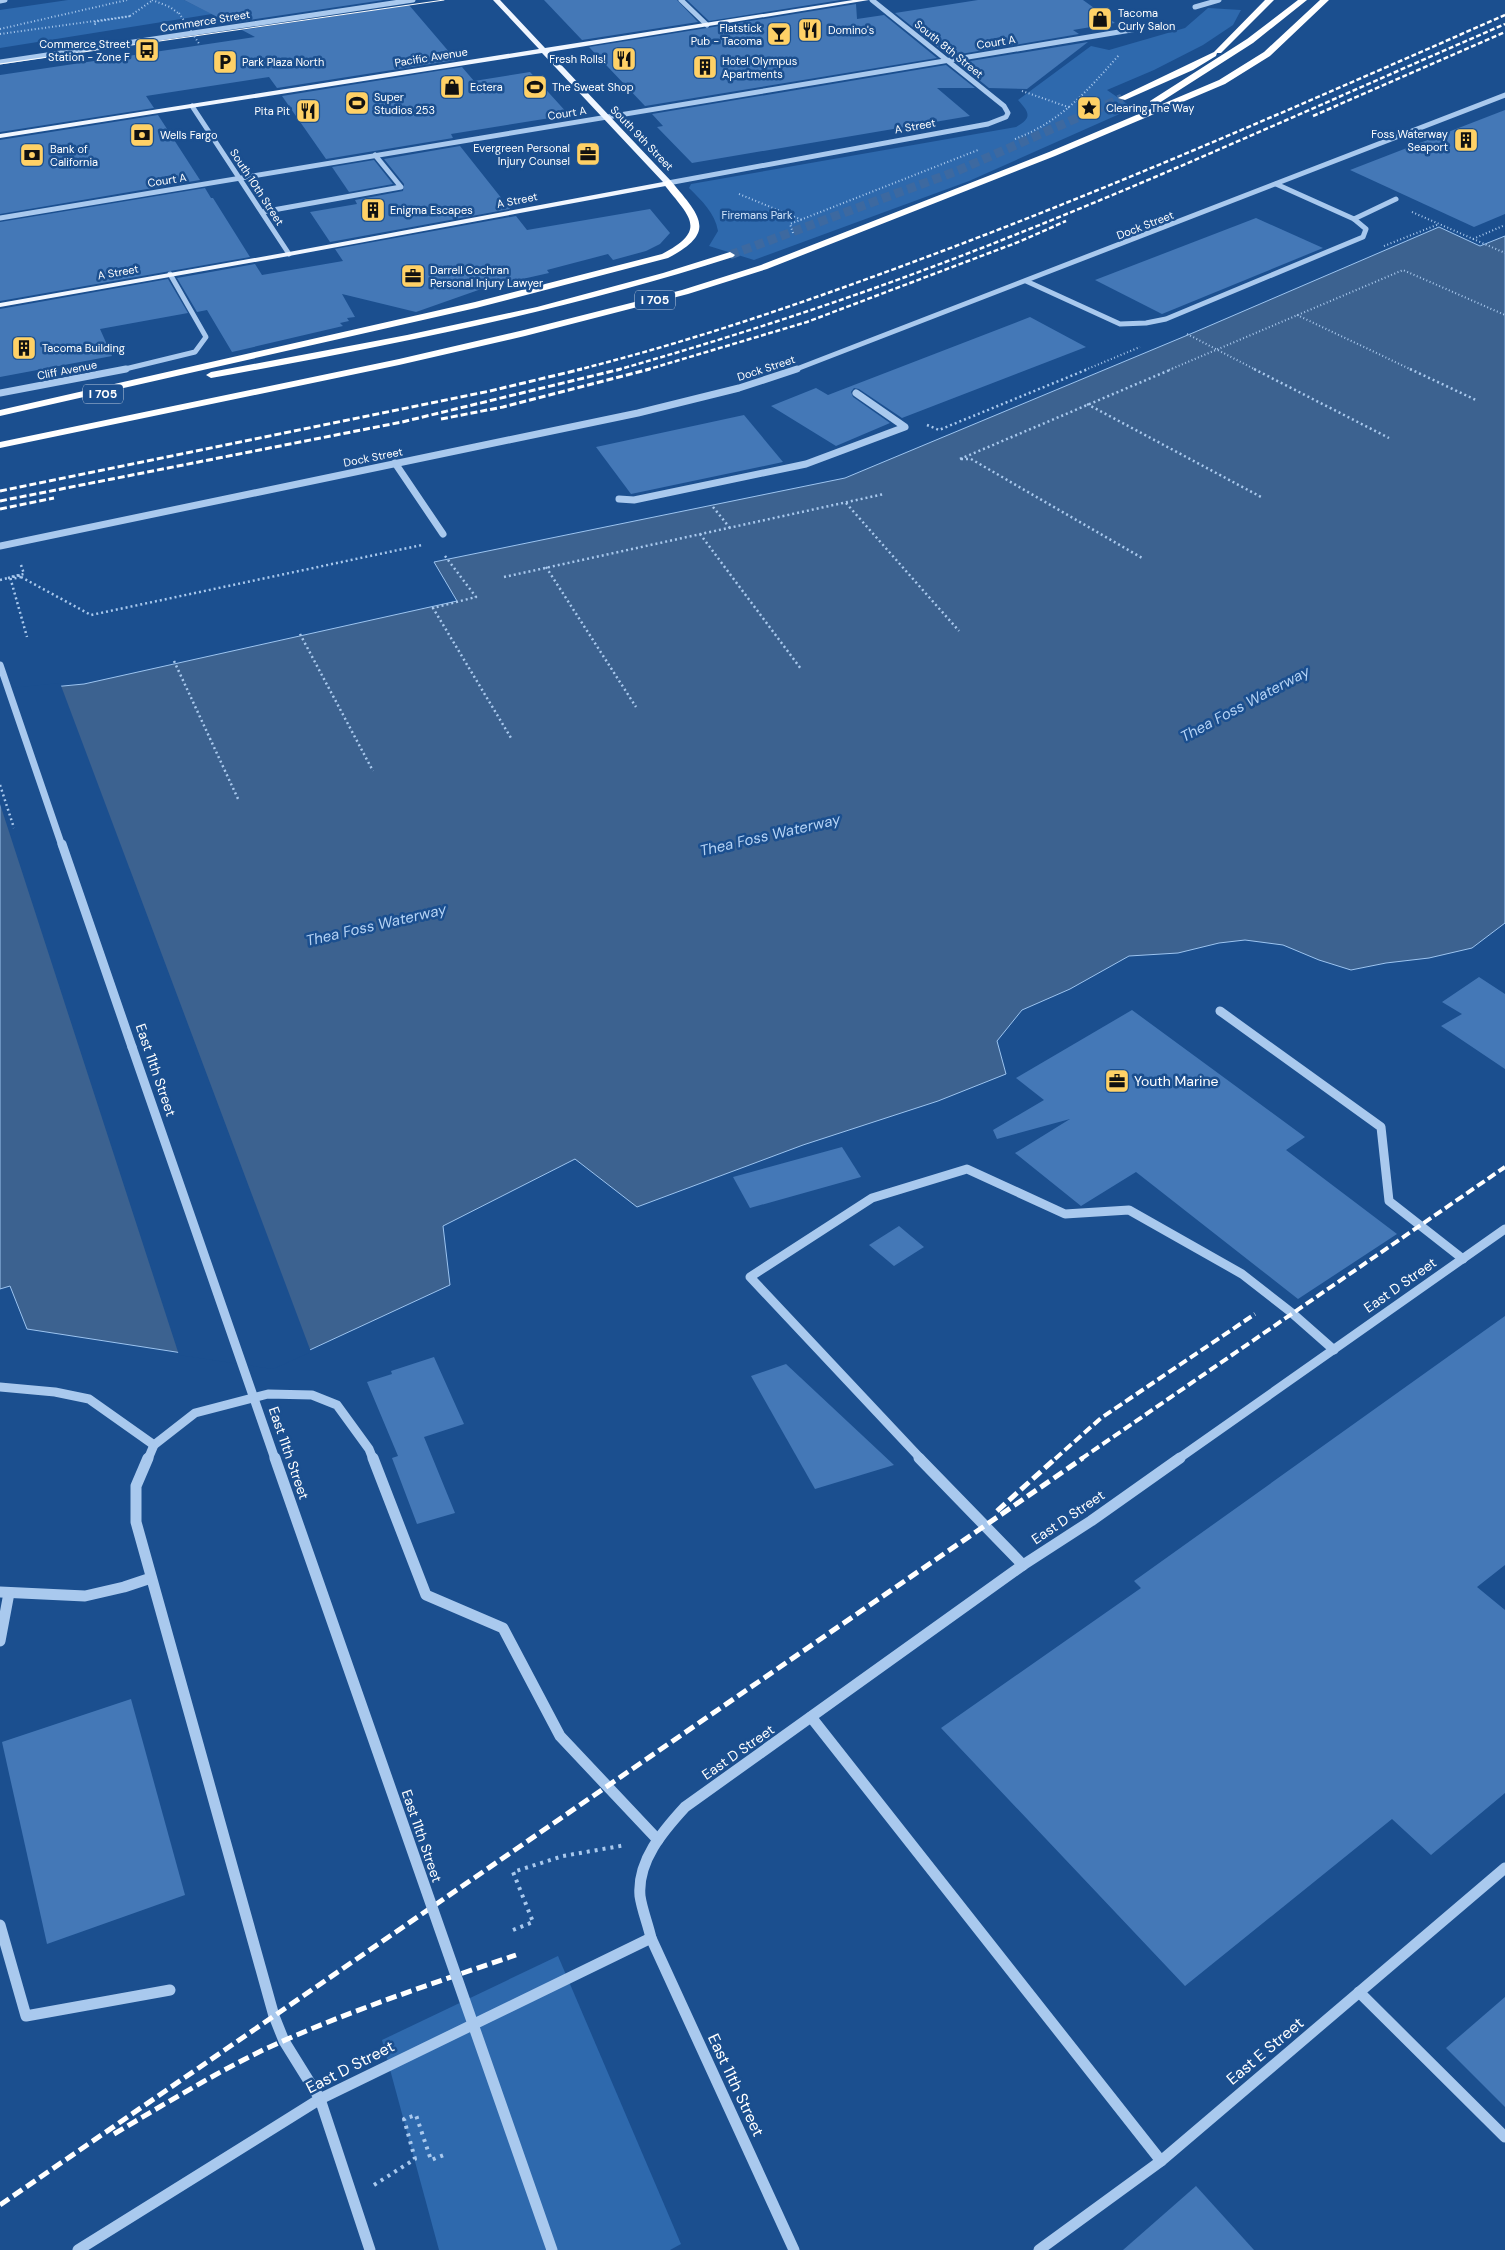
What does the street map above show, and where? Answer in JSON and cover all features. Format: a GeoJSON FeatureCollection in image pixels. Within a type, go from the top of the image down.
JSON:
{"type":"FeatureCollection","features":[{"type":"Feature","properties":{"kind":"highway"},"geometry":{"type":"LineString","coordinates":[[1218,51],[1270,0]]}},
{"type":"Feature","properties":{"kind":"highway"},"geometry":{"type":"LineString","coordinates":[[1122,98],[1190,68],[1260,24],[1290,0]]}},
{"type":"Feature","properties":{"kind":"highway"},"geometry":{"type":"LineString","coordinates":[[1100,132],[1180,87],[1250,41],[1303,0]]}},
{"type":"Feature","properties":{"kind":"highway"},"geometry":{"type":"LineString","coordinates":[[1100,132],[1178,102],[1222,82],[1253,64],[1280,43],[1325,0]]}},
{"type":"Feature","properties":{"kind":"highway","name":"I 705"},"geometry":{"type":"LineString","coordinates":[[0,445],[399,362],[606,313],[685,292],[764,267],[829,242],[1052,154],[1100,132]]}},
{"type":"Feature","properties":{"kind":"highway"},"geometry":{"type":"LineString","coordinates":[[22,409],[476,305],[665,256],[688,244],[695,236],[697,227],[695,218],[689,208],[668,183]]}},
{"type":"Feature","properties":{"kind":"highway","name":"I 705"},"geometry":{"type":"LineString","coordinates":[[0,413],[495,321],[624,288],[730,256]]}},
{"type":"Feature","properties":{"kind":"main road","name":"South 9th Street"},"geometry":{"type":"LineString","coordinates":[[496,0],[668,183]]}},
{"type":"Feature","properties":{"kind":"main road","name":"Pacific Avenue"},"geometry":{"type":"LineString","coordinates":[[0,136],[866,0]]}},
{"type":"Feature","properties":{"kind":"main road","name":"A Street"},"geometry":{"type":"LineString","coordinates":[[0,304],[289,254],[668,183]]}},
{"type":"Feature","properties":{"kind":"street"},"geometry":{"type":"LineString","coordinates":[[0,1],[5,0]]}},
{"type":"Feature","properties":{"kind":"street","name":"Commerce Street"},"geometry":{"type":"LineString","coordinates":[[0,62],[413,0]]}},
{"type":"Feature","properties":{"kind":"street"},"geometry":{"type":"LineString","coordinates":[[680,0],[707,25]]}},
{"type":"Feature","properties":{"kind":"street","name":"South 8th Street"},"geometry":{"type":"LineString","coordinates":[[872,0],[1004,106],[1008,113],[1006,117]]}},
{"type":"Feature","properties":{"kind":"street"},"geometry":{"type":"LineString","coordinates":[[1195,7],[1219,0]]}},
{"type":"Feature","properties":{"kind":"street","name":"Court A"},"geometry":{"type":"LineString","coordinates":[[0,218],[1137,29]]}},
{"type":"Feature","properties":{"kind":"street","name":"Dock Street"},"geometry":{"type":"LineString","coordinates":[[0,546],[638,413],[739,388],[808,365],[1505,95]]}},
{"type":"Feature","properties":{"kind":"street","name":"South 10th Street"},"geometry":{"type":"LineString","coordinates":[[192,106],[289,254]]}},
{"type":"Feature","properties":{"kind":"street","name":"A Street"},"geometry":{"type":"LineString","coordinates":[[668,183],[988,124],[1006,117]]}},
{"type":"Feature","properties":{"kind":"street"},"geometry":{"type":"LineString","coordinates":[[262,212],[401,187],[376,156]]}},
{"type":"Feature","properties":{"kind":"street"},"geometry":{"type":"LineString","coordinates":[[1026,281],[1120,324],[1159,320],[1363,237],[1366,229],[1354,219],[1276,184]]}},
{"type":"Feature","properties":{"kind":"street"},"geometry":{"type":"LineString","coordinates":[[1354,219],[1396,199]]}},
{"type":"Feature","properties":{"kind":"street","name":"Cliff Avenue"},"geometry":{"type":"LineString","coordinates":[[0,393],[116,371],[195,352],[206,337],[170,274]]}},
{"type":"Feature","properties":{"kind":"street"},"geometry":{"type":"LineString","coordinates":[[619,499],[644,498],[806,464],[905,427],[856,393]]}},
{"type":"Feature","properties":{"kind":"street"},"geometry":{"type":"LineString","coordinates":[[394,463],[443,534]]}},
{"type":"Feature","properties":{"kind":"street","name":"East 11th Street"},"geometry":{"type":"LineString","coordinates":[[0,665],[552,2250]]}},
{"type":"Feature","properties":{"kind":"street"},"geometry":{"type":"LineString","coordinates":[[1220,1012],[1381,1127],[1389,1201],[1463,1259]]}},
{"type":"Feature","properties":{"kind":"street"},"geometry":{"type":"LineString","coordinates":[[1023,1565],[750,1277],[872,1198],[967,1169],[1065,1214],[1129,1210],[1242,1274],[1292,1313],[1334,1350]]}},
{"type":"Feature","properties":{"kind":"street","name":"East D Street"},"geometry":{"type":"LineString","coordinates":[[658,1840],[685,1808],[1023,1565],[1090,1521],[1505,1229]]}},
{"type":"Feature","properties":{"kind":"street"},"geometry":{"type":"LineString","coordinates":[[0,1387],[55,1392],[89,1399],[154,1445]]}},
{"type":"Feature","properties":{"kind":"street"},"geometry":{"type":"LineString","coordinates":[[370,2250],[320,2099],[284,2041],[274,2016],[151,1578],[136,1522],[136,1486],[154,1445],[195,1413],[268,1394],[312,1395],[337,1405],[369,1449],[426,1596],[503,1628],[560,1736],[658,1840]]}},
{"type":"Feature","properties":{"kind":"street"},"geometry":{"type":"LineString","coordinates":[[0,1641],[4,1592],[86,1596],[124,1588],[151,1578]]}},
{"type":"Feature","properties":{"kind":"street"},"geometry":{"type":"LineString","coordinates":[[811,1718],[1161,2161]]}},
{"type":"Feature","properties":{"kind":"street","name":"East 11th Street"},"geometry":{"type":"LineString","coordinates":[[658,1840],[647,1857],[640,1892],[651,1938],[794,2250]]}},
{"type":"Feature","properties":{"kind":"street","name":"East E Street"},"geometry":{"type":"LineString","coordinates":[[1038,2250],[1161,2161],[1505,1868]]}},
{"type":"Feature","properties":{"kind":"street"},"geometry":{"type":"LineString","coordinates":[[0,1926],[26,2016],[170,1990]]}},
{"type":"Feature","properties":{"kind":"street","name":"East D Street"},"geometry":{"type":"LineString","coordinates":[[78,2250],[320,2099],[651,1938]]}},
{"type":"Feature","properties":{"kind":"street"},"geometry":{"type":"LineString","coordinates":[[1360,1992],[1505,2137]]}},
{"type":"Feature","properties":{"kind":"path"},"geometry":{"type":"LineString","coordinates":[[0,29],[127,0]]}},
{"type":"Feature","properties":{"kind":"path"},"geometry":{"type":"LineString","coordinates":[[129,16],[152,0],[170,7],[179,13],[200,45]]}},
{"type":"Feature","properties":{"kind":"path"},"geometry":{"type":"LineString","coordinates":[[1018,90],[1071,108]]}},
{"type":"Feature","properties":{"kind":"path"},"geometry":{"type":"LineString","coordinates":[[734,192],[803,220]]}},
{"type":"Feature","properties":{"kind":"path"},"geometry":{"type":"LineString","coordinates":[[1439,224],[1505,253]]}},
{"type":"Feature","properties":{"kind":"path"},"geometry":{"type":"LineString","coordinates":[[1473,239],[1505,225]]}},
{"type":"Feature","properties":{"kind":"path"},"geometry":{"type":"LineString","coordinates":[[1142,558],[971,459],[960,458],[1404,270],[1505,315]]}},
{"type":"Feature","properties":{"kind":"path"},"geometry":{"type":"LineString","coordinates":[[1296,315],[1476,400]]}},
{"type":"Feature","properties":{"kind":"path"},"geometry":{"type":"LineString","coordinates":[[1159,320],[1389,438]]}},
{"type":"Feature","properties":{"kind":"path"},"geometry":{"type":"LineString","coordinates":[[1087,404],[1263,498]]}},
{"type":"Feature","properties":{"kind":"path"},"geometry":{"type":"LineString","coordinates":[[504,577],[884,494]]}},
{"type":"Feature","properties":{"kind":"path"},"geometry":{"type":"LineString","coordinates":[[846,502],[959,631]]}},
{"type":"Feature","properties":{"kind":"path"},"geometry":{"type":"LineString","coordinates":[[700,534],[801,669]]}},
{"type":"Feature","properties":{"kind":"path"},"geometry":{"type":"LineString","coordinates":[[0,580],[21,575],[21,577],[91,615],[424,544]]}},
{"type":"Feature","properties":{"kind":"path"},"geometry":{"type":"LineString","coordinates":[[443,553],[476,597],[433,608],[511,738]]}},
{"type":"Feature","properties":{"kind":"path"},"geometry":{"type":"LineString","coordinates":[[546,567],[636,707]]}},
{"type":"Feature","properties":{"kind":"path"},"geometry":{"type":"LineString","coordinates":[[11,579],[10,577],[24,574]]}},
{"type":"Feature","properties":{"kind":"path"},"geometry":{"type":"LineString","coordinates":[[11,579],[21,577]]}},
{"type":"Feature","properties":{"kind":"path"},"geometry":{"type":"LineString","coordinates":[[11,579],[27,637]]}},
{"type":"Feature","properties":{"kind":"path"},"geometry":{"type":"LineString","coordinates":[[300,634],[373,771]]}},
{"type":"Feature","properties":{"kind":"path"},"geometry":{"type":"LineString","coordinates":[[174,662],[239,801]]}},
{"type":"Feature","properties":{"kind":"path"},"geometry":{"type":"LineString","coordinates":[[0,785],[14,828]]}},
{"type":"Feature","properties":{"kind":"path"},"geometry":{"type":"LineString","coordinates":[[513,1930],[533,1922],[512,1872],[563,1856],[658,1840]]}},
{"type":"Feature","properties":{"kind":"path"},"geometry":{"type":"LineString","coordinates":[[353,2198],[415,2159],[404,2119],[416,2115],[431,2160],[444,2155]]}},
{"type":"Feature","properties":{"kind":"green space"},"geometry":{"type":"Polygon","coordinates":[[[68,0],[184,0],[212,14],[0,48],[0,10],[68,0]]]}},
{"type":"Feature","properties":{"kind":"green space","name":"Firemans Park"},"geometry":{"type":"Polygon","coordinates":[[[1208,8],[1241,10],[1233,25],[1203,45],[1154,70],[1107,90],[1133,108],[969,181],[754,260],[709,246],[718,231],[714,219],[707,208],[689,188],[691,184],[1016,127],[1025,121],[1028,115],[1018,100],[1091,46],[1109,50],[1185,28],[1208,8]]]}},
{"type":"Feature","properties":{"kind":"green space"},"geometry":{"type":"Polygon","coordinates":[[[558,1956],[681,2244],[670,2250],[439,2250],[382,2040],[558,1956]]]}},
{"type":"Feature","properties":{"kind":"water","name":"Thea Foss Waterway"},"geometry":{"type":"Polygon","coordinates":[[[1439,227],[1480,246],[1505,236],[1505,923],[1472,948],[1429,958],[1386,963],[1351,970],[1319,960],[1283,945],[1245,940],[1219,943],[1178,953],[1129,956],[1070,989],[1022,1010],[997,1041],[1006,1074],[938,1101],[803,1145],[637,1207],[575,1159],[443,1226],[450,1285],[273,1367],[27,1329],[10,1286],[0,1289],[0,692],[84,684],[457,601],[434,562],[845,478],[1195,332],[1439,227]]]}},
{"type":"Feature","properties":{"kind":"pier"},"geometry":{"type":"Polygon","coordinates":[[[60,683],[311,1352],[273,1369],[179,1355],[0,804],[0,689],[60,683]]]}},
{"type":"Feature","properties":{"kind":"building"},"geometry":{"type":"Polygon","coordinates":[[[184,0],[384,0],[229,23],[184,0]]]}},
{"type":"Feature","properties":{"kind":"building"},"geometry":{"type":"Polygon","coordinates":[[[544,0],[677,0],[698,22],[582,40],[544,0]]]}},
{"type":"Feature","properties":{"kind":"building"},"geometry":{"type":"Polygon","coordinates":[[[687,0],[841,0],[709,21],[687,0]]]}},
{"type":"Feature","properties":{"kind":"building"},"geometry":{"type":"Polygon","coordinates":[[[978,0],[1083,0],[1115,23],[1073,30],[1079,34],[949,56],[895,13],[978,0]]]}},
{"type":"Feature","properties":{"kind":"building"},"geometry":{"type":"Polygon","coordinates":[[[856,4],[857,19],[884,15],[937,58],[645,106],[589,47],[856,4]]]}},
{"type":"Feature","properties":{"kind":"building","name":"Park Plaza North"},"geometry":{"type":"Polygon","coordinates":[[[409,5],[456,60],[277,88],[269,77],[146,96],[154,108],[0,132],[0,75],[255,37],[242,30],[409,5]]]}},
{"type":"Feature","properties":{"kind":"building"},"geometry":{"type":"Polygon","coordinates":[[[1088,42],[1027,89],[989,88],[958,63],[1088,42]]]}},
{"type":"Feature","properties":{"kind":"building"},"geometry":{"type":"Polygon","coordinates":[[[946,65],[975,88],[937,88],[970,116],[692,163],[657,127],[663,126],[652,114],[946,65]]]}},
{"type":"Feature","properties":{"kind":"building"},"geometry":{"type":"Polygon","coordinates":[[[462,67],[474,81],[530,72],[569,115],[451,134],[453,138],[326,159],[282,96],[462,67]]]}},
{"type":"Feature","properties":{"kind":"building","name":"Foss Waterway Seaport"},"geometry":{"type":"Polygon","coordinates":[[[1505,110],[1505,214],[1474,227],[1350,170],[1505,110]]]}},
{"type":"Feature","properties":{"kind":"building"},"geometry":{"type":"Polygon","coordinates":[[[158,115],[200,180],[0,214],[0,140],[158,115]]]}},
{"type":"Feature","properties":{"kind":"building"},"geometry":{"type":"Polygon","coordinates":[[[460,146],[510,209],[330,242],[310,212],[357,204],[355,200],[403,191],[404,184],[384,159],[460,146]]]}},
{"type":"Feature","properties":{"kind":"building"},"geometry":{"type":"Polygon","coordinates":[[[374,160],[393,184],[349,192],[332,167],[374,160]]]}},
{"type":"Feature","properties":{"kind":"building"},"geometry":{"type":"Polygon","coordinates":[[[205,188],[250,257],[0,301],[0,222],[205,188]]]}},
{"type":"Feature","properties":{"kind":"building"},"geometry":{"type":"Polygon","coordinates":[[[650,209],[670,233],[660,244],[646,251],[613,260],[608,254],[547,270],[549,273],[487,287],[416,312],[342,294],[355,317],[347,318],[349,321],[340,323],[343,326],[232,352],[207,310],[197,312],[177,278],[255,264],[262,275],[343,261],[335,249],[516,216],[527,230],[650,209]]]}},
{"type":"Feature","properties":{"kind":"building"},"geometry":{"type":"Polygon","coordinates":[[[1256,218],[1323,248],[1162,314],[1095,280],[1256,218]]]}},
{"type":"Feature","properties":{"kind":"building"},"geometry":{"type":"Polygon","coordinates":[[[168,279],[188,313],[100,329],[112,356],[0,377],[0,309],[168,279]]]}},
{"type":"Feature","properties":{"kind":"building"},"geometry":{"type":"Polygon","coordinates":[[[1030,317],[1086,347],[902,418],[859,389],[854,388],[851,392],[853,397],[890,423],[836,446],[771,406],[816,388],[828,395],[1030,317]]]}},
{"type":"Feature","properties":{"kind":"building"},"geometry":{"type":"Polygon","coordinates":[[[744,415],[783,462],[631,494],[596,447],[744,415]]]}},
{"type":"Feature","properties":{"kind":"building"},"geometry":{"type":"Polygon","coordinates":[[[1479,977],[1505,994],[1505,1069],[1441,1026],[1462,1014],[1442,1002],[1479,977]]]}},
{"type":"Feature","properties":{"kind":"building"},"geometry":{"type":"Polygon","coordinates":[[[1132,1010],[1305,1137],[1286,1150],[1397,1234],[1298,1299],[1136,1172],[1081,1206],[1015,1153],[1070,1119],[997,1139],[993,1130],[1044,1100],[1016,1078],[1132,1010]]]}},
{"type":"Feature","properties":{"kind":"building"},"geometry":{"type":"Polygon","coordinates":[[[842,1147],[861,1177],[750,1208],[733,1177],[842,1147]]]}},
{"type":"Feature","properties":{"kind":"building"},"geometry":{"type":"Polygon","coordinates":[[[899,1226],[924,1247],[894,1266],[869,1245],[899,1226]]]}},
{"type":"Feature","properties":{"kind":"building"},"geometry":{"type":"Polygon","coordinates":[[[1505,1316],[1505,1565],[1477,1587],[1505,1610],[1505,1793],[1431,1855],[1392,1819],[1185,1986],[941,1728],[1141,1588],[1134,1581],[1505,1316]]]}},
{"type":"Feature","properties":{"kind":"building"},"geometry":{"type":"Polygon","coordinates":[[[434,1357],[464,1424],[424,1437],[455,1513],[417,1524],[392,1458],[398,1456],[367,1382],[392,1374],[391,1371],[434,1357]]]}},
{"type":"Feature","properties":{"kind":"building"},"geometry":{"type":"Polygon","coordinates":[[[786,1364],[894,1465],[815,1489],[751,1376],[786,1364]]]}},
{"type":"Feature","properties":{"kind":"building"},"geometry":{"type":"Polygon","coordinates":[[[131,1699],[185,1895],[47,1944],[2,1742],[131,1699]]]}},
{"type":"Feature","properties":{"kind":"building"},"geometry":{"type":"Polygon","coordinates":[[[1505,1997],[1505,2107],[1446,2048],[1505,1997]]]}},
{"type":"Feature","properties":{"kind":"building"},"geometry":{"type":"Polygon","coordinates":[[[1196,2186],[1254,2250],[1123,2250],[1196,2186]]]}},
{"type":"Feature","properties":{"kind":"tunnel"},"geometry":{"type":"LineString","coordinates":[[730,255],[957,171],[1122,98]]}},
{"type":"Feature","properties":{"kind":"tram line"},"geometry":{"type":"LineString","coordinates":[[0,64],[444,0]]}},
{"type":"Feature","properties":{"kind":"railway"},"geometry":{"type":"LineString","coordinates":[[577,370],[742,322],[864,280],[1057,207],[1505,15]]}},
{"type":"Feature","properties":{"kind":"railway"},"geometry":{"type":"LineString","coordinates":[[618,370],[786,318],[964,255],[1120,192],[1505,24]]}},
{"type":"Feature","properties":{"kind":"railway"},"geometry":{"type":"LineString","coordinates":[[1313,116],[1505,32]]}},
{"type":"Feature","properties":{"kind":"railway"},"geometry":{"type":"LineString","coordinates":[[646,370],[807,322],[1021,241],[1066,221]]}},
{"type":"Feature","properties":{"kind":"railway"},"geometry":{"type":"LineString","coordinates":[[0,491],[490,391],[582,369]]}},
{"type":"Feature","properties":{"kind":"railway"},"geometry":{"type":"LineString","coordinates":[[441,419],[503,407],[650,369]]}},
{"type":"Feature","properties":{"kind":"railway"},"geometry":{"type":"LineString","coordinates":[[0,501],[402,422],[618,370]]}},
{"type":"Feature","properties":{"kind":"railway"},"geometry":{"type":"LineString","coordinates":[[0,509],[54,498]]}},
{"type":"Feature","properties":{"kind":"railway"},"geometry":{"type":"LineString","coordinates":[[1081,1459],[1505,1167]]}},
{"type":"Feature","properties":{"kind":"railway"},"geometry":{"type":"LineString","coordinates":[[1055,1459],[1101,1418],[1255,1314]]}},
{"type":"Feature","properties":{"kind":"railway"},"geometry":{"type":"LineString","coordinates":[[997,1511],[1056,1458]]}},
{"type":"Feature","properties":{"kind":"railway"},"geometry":{"type":"LineString","coordinates":[[0,2205],[1083,1458]]}},
{"type":"Feature","properties":{"kind":"railway"},"geometry":{"type":"LineString","coordinates":[[114,2134],[188,2090],[263,2050],[294,2036],[388,1999],[516,1955]]}},
{"type":"Feature","properties":{"kind":"place","name":"Tacoma Curly Salon"},"geometry":{"type":"Point","coordinates":[1100,19]}},
{"type":"Feature","properties":{"kind":"place","name":"Domino's"},"geometry":{"type":"Point","coordinates":[810,30]}},
{"type":"Feature","properties":{"kind":"place","name":"Flatstick Pub - Tacoma"},"geometry":{"type":"Point","coordinates":[779,34]}},
{"type":"Feature","properties":{"kind":"place","name":"Commerce Street Station - Zone F"},"geometry":{"type":"Point","coordinates":[147,50]}},
{"type":"Feature","properties":{"kind":"place","name":"Fresh Rolls!"},"geometry":{"type":"Point","coordinates":[624,59]}},
{"type":"Feature","properties":{"kind":"place","name":"Park Plaza North"},"geometry":{"type":"Point","coordinates":[225,62]}},
{"type":"Feature","properties":{"kind":"place","name":"Hotel Olympus Apartments"},"geometry":{"type":"Point","coordinates":[705,67]}},
{"type":"Feature","properties":{"kind":"place","name":"Ectera"},"geometry":{"type":"Point","coordinates":[452,87]}},
{"type":"Feature","properties":{"kind":"place","name":"The Sweat Shop"},"geometry":{"type":"Point","coordinates":[535,87]}},
{"type":"Feature","properties":{"kind":"place","name":"Super Studios 253"},"geometry":{"type":"Point","coordinates":[357,103]}},
{"type":"Feature","properties":{"kind":"place","name":"Clearing The Way"},"geometry":{"type":"Point","coordinates":[1089,108]}},
{"type":"Feature","properties":{"kind":"place","name":"Pita Pit"},"geometry":{"type":"Point","coordinates":[308,111]}},
{"type":"Feature","properties":{"kind":"place","name":"Wells Fargo"},"geometry":{"type":"Point","coordinates":[142,135]}},
{"type":"Feature","properties":{"kind":"place","name":"Foss Waterway Seaport"},"geometry":{"type":"Point","coordinates":[1466,140]}},
{"type":"Feature","properties":{"kind":"place","name":"Evergreen Personal Injury Counsel"},"geometry":{"type":"Point","coordinates":[588,154]}},
{"type":"Feature","properties":{"kind":"place","name":"Bank of California"},"geometry":{"type":"Point","coordinates":[32,155]}},
{"type":"Feature","properties":{"kind":"place","name":"Enigma Escapes"},"geometry":{"type":"Point","coordinates":[373,210]}},
{"type":"Feature","properties":{"kind":"place","name":"Darrell Cochran Personal Injury Lawyer"},"geometry":{"type":"Point","coordinates":[413,276]}},
{"type":"Feature","properties":{"kind":"place","name":"Tacoma Building"},"geometry":{"type":"Point","coordinates":[24,348]}},
{"type":"Feature","properties":{"kind":"place","name":"Youth Marine"},"geometry":{"type":"Point","coordinates":[1117,1081]}}]}
